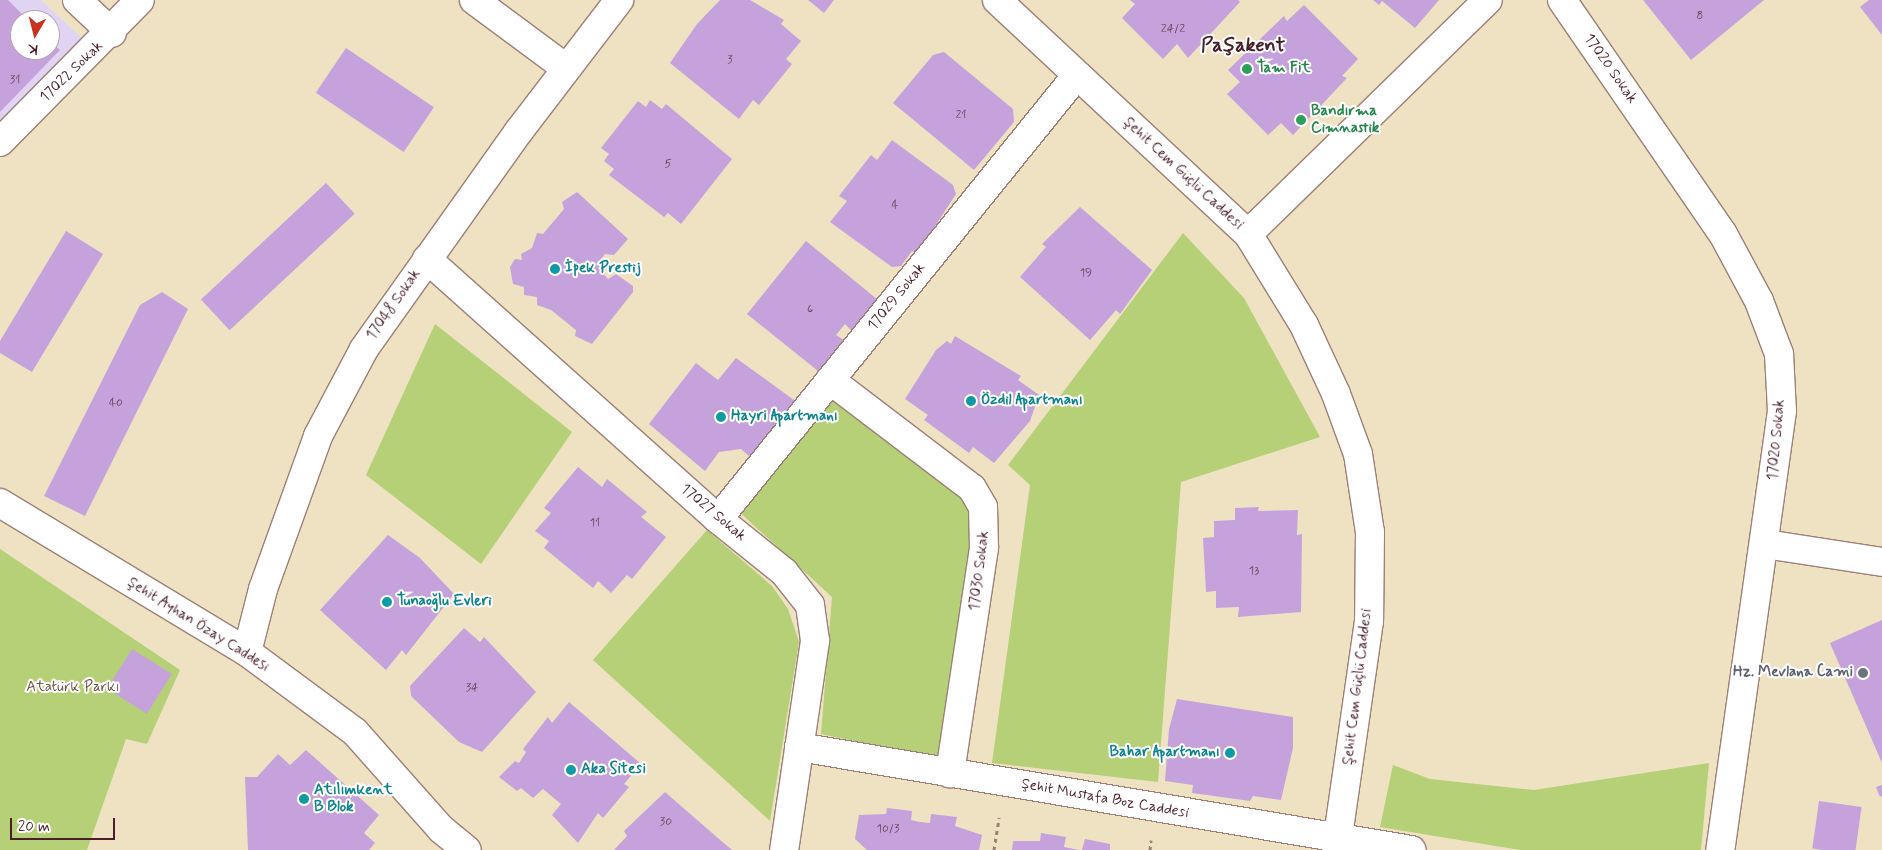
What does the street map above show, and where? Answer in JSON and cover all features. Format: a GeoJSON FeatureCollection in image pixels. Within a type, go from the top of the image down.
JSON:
{"type":"FeatureCollection","features":[{"type":"Feature","properties":{"kind":"street"},"geometry":{"type":"LineString","coordinates":[[78,0],[112,33]]}},
{"type":"Feature","properties":{"kind":"street","name":"17022 Sokak"},"geometry":{"type":"LineString","coordinates":[[0,142],[112,33],[140,0]]}},
{"type":"Feature","properties":{"kind":"street"},"geometry":{"type":"LineString","coordinates":[[474,0],[566,68]]}},
{"type":"Feature","properties":{"kind":"street","name":"17048 Sokak"},"geometry":{"type":"LineString","coordinates":[[247,652],[263,589],[318,436],[364,350],[427,259],[566,68],[619,0]]}},
{"type":"Feature","properties":{"kind":"street","name":"Şehit Cem Güçlü Caddesi"},"geometry":{"type":"LineString","coordinates":[[997,0],[1248,234],[1304,325],[1336,394],[1358,454],[1370,532],[1369,621],[1337,844]]}},
{"type":"Feature","properties":{"kind":"street"},"geometry":{"type":"LineString","coordinates":[[1248,234],[1488,0]]}},
{"type":"Feature","properties":{"kind":"street","name":"17020 Sokak"},"geometry":{"type":"LineString","coordinates":[[1562,0],[1723,234],[1763,310],[1779,354],[1782,411],[1765,544],[1720,850]]}},
{"type":"Feature","properties":{"kind":"street","name":"17029 Sokak"},"geometry":{"type":"LineString","coordinates":[[718,519],[1077,75]]}},
{"type":"Feature","properties":{"kind":"street","name":"17027 Sokak"},"geometry":{"type":"LineString","coordinates":[[427,259],[718,519],[784,572],[810,605],[815,641],[784,850]]}},
{"type":"Feature","properties":{"kind":"street","name":"17030 Sokak"},"geometry":{"type":"LineString","coordinates":[[830,380],[972,488],[983,507],[984,548],[950,773]]}},
{"type":"Feature","properties":{"kind":"street","name":"Şehit Ayhan Özay Caddesi"},"geometry":{"type":"LineString","coordinates":[[0,503],[247,652],[355,732],[441,828],[467,850]]}},
{"type":"Feature","properties":{"kind":"street"},"geometry":{"type":"LineString","coordinates":[[1765,544],[1882,562]]}},
{"type":"Feature","properties":{"kind":"street","name":"Şehit Mustafa Boz Caddesi"},"geometry":{"type":"LineString","coordinates":[[799,747],[1337,844],[1411,850]]}},
{"type":"Feature","properties":{"kind":"path"},"geometry":{"type":"LineString","coordinates":[[994,850],[999,817]]}},
{"type":"Feature","properties":{"kind":"path"},"geometry":{"type":"LineString","coordinates":[[1150,850],[1151,840]]}},
{"type":"Feature","properties":{"kind":"shaded area"},"geometry":{"type":"Polygon","coordinates":[[[0,0],[41,0],[52,10],[10,10],[10,60],[60,60],[60,18],[83,39],[0,128],[0,0]]]}},
{"type":"Feature","properties":{"kind":"green space"},"geometry":{"type":"Polygon","coordinates":[[[1183,233],[1244,298],[1320,437],[1181,482],[1158,782],[992,763],[1030,485],[1008,465],[1183,233]]]}},
{"type":"Feature","properties":{"kind":"green space"},"geometry":{"type":"Polygon","coordinates":[[[435,324],[572,432],[481,564],[366,475],[435,324]]]}},
{"type":"Feature","properties":{"kind":"green space"},"geometry":{"type":"Polygon","coordinates":[[[832,395],[961,492],[972,512],[974,540],[939,759],[821,734],[832,597],[736,509],[832,395]]]}},
{"type":"Feature","properties":{"kind":"green space"},"geometry":{"type":"Polygon","coordinates":[[[707,530],[772,586],[788,609],[799,642],[770,821],[593,660],[707,530]]]}},
{"type":"Feature","properties":{"kind":"green space","name":"Atatürk Parkı"},"geometry":{"type":"Polygon","coordinates":[[[0,549],[180,670],[147,744],[126,739],[87,850],[0,850],[0,549]]]}},
{"type":"Feature","properties":{"kind":"green space"},"geometry":{"type":"Polygon","coordinates":[[[1709,763],[1701,850],[1520,850],[1380,827],[1393,765],[1430,779],[1534,790],[1709,763]]]}},
{"type":"Feature","properties":{"kind":"building"},"geometry":{"type":"Polygon","coordinates":[[[0,0],[8,0],[18,10],[10,10],[10,60],[50,60],[0,112],[0,0]]]}},
{"type":"Feature","properties":{"kind":"building"},"geometry":{"type":"Polygon","coordinates":[[[720,0],[750,0],[784,20],[781,24],[801,41],[786,59],[792,64],[759,105],[753,100],[739,119],[670,63],[697,24],[720,0]]]}},
{"type":"Feature","properties":{"kind":"building"},"geometry":{"type":"Polygon","coordinates":[[[808,0],[834,0],[824,13],[808,0]]]}},
{"type":"Feature","properties":{"kind":"building"},"geometry":{"type":"Polygon","coordinates":[[[1130,0],[1238,0],[1240,2],[1188,58],[1177,44],[1163,59],[1122,18],[1135,4],[1130,0]]]}},
{"type":"Feature","properties":{"kind":"building"},"geometry":{"type":"Polygon","coordinates":[[[1373,0],[1439,0],[1415,28],[1382,1],[1379,5],[1373,0]]]}},
{"type":"Feature","properties":{"kind":"building"},"geometry":{"type":"Polygon","coordinates":[[[1643,0],[1764,0],[1691,60],[1643,0]]]}},
{"type":"Feature","properties":{"kind":"building"},"geometry":{"type":"Polygon","coordinates":[[[1869,0],[1882,0],[1882,35],[1860,7],[1869,0]]]}},
{"type":"Feature","properties":{"kind":"building"},"geometry":{"type":"Polygon","coordinates":[[[1304,5],[1358,59],[1342,76],[1347,78],[1293,135],[1281,123],[1268,135],[1227,94],[1240,82],[1228,70],[1284,16],[1287,21],[1304,5]]]}},
{"type":"Feature","properties":{"kind":"building"},"geometry":{"type":"Polygon","coordinates":[[[346,48],[434,107],[404,152],[316,93],[346,48]]]}},
{"type":"Feature","properties":{"kind":"building"},"geometry":{"type":"Polygon","coordinates":[[[944,52],[1013,109],[1014,122],[974,170],[893,103],[933,55],[944,52]]]}},
{"type":"Feature","properties":{"kind":"building"},"geometry":{"type":"Polygon","coordinates":[[[650,100],[662,109],[666,104],[732,159],[681,224],[668,213],[664,217],[609,175],[614,169],[604,161],[609,154],[601,148],[638,101],[646,107],[650,100]]]}},
{"type":"Feature","properties":{"kind":"building"},"geometry":{"type":"Polygon","coordinates":[[[892,140],[953,185],[956,194],[917,254],[912,251],[901,266],[892,267],[830,222],[847,201],[839,196],[871,155],[877,160],[892,140]]]}},
{"type":"Feature","properties":{"kind":"building"},"geometry":{"type":"Polygon","coordinates":[[[326,183],[355,214],[230,330],[201,300],[326,183]]]}},
{"type":"Feature","properties":{"kind":"building","name":"İpek Prestij"},"geometry":{"type":"Polygon","coordinates":[[[577,192],[628,239],[614,255],[605,254],[601,259],[601,271],[608,279],[616,274],[633,286],[633,292],[592,344],[575,336],[576,330],[551,310],[537,305],[537,297],[524,295],[524,287],[513,284],[510,267],[515,259],[522,260],[521,254],[532,248],[537,233],[543,234],[564,209],[562,202],[577,192]]]}},
{"type":"Feature","properties":{"kind":"building"},"geometry":{"type":"Polygon","coordinates":[[[1080,207],[1152,270],[1120,314],[1116,310],[1090,340],[1020,277],[1046,247],[1042,244],[1080,207]]]}},
{"type":"Feature","properties":{"kind":"building"},"geometry":{"type":"Polygon","coordinates":[[[66,231],[103,254],[32,372],[0,353],[0,341],[66,231]]]}},
{"type":"Feature","properties":{"kind":"building"},"geometry":{"type":"Polygon","coordinates":[[[806,241],[878,300],[852,331],[845,324],[836,335],[844,340],[818,371],[747,314],[806,241]]]}},
{"type":"Feature","properties":{"kind":"building"},"geometry":{"type":"Polygon","coordinates":[[[162,292],[188,309],[85,516],[44,496],[140,305],[162,292]]]}},
{"type":"Feature","properties":{"kind":"building","name":"Özdil Apartmanı"},"geometry":{"type":"Polygon","coordinates":[[[955,336],[1021,376],[1018,380],[1039,395],[1030,421],[994,463],[973,447],[969,453],[924,420],[928,415],[905,399],[936,350],[947,341],[951,344],[955,336]]]}},
{"type":"Feature","properties":{"kind":"building","name":"Hayri Apartmanı"},"geometry":{"type":"Polygon","coordinates":[[[736,358],[798,403],[758,464],[741,449],[719,452],[705,471],[649,424],[696,363],[718,380],[736,358]]]}},
{"type":"Feature","properties":{"kind":"building"},"geometry":{"type":"Polygon","coordinates":[[[578,467],[602,487],[607,479],[647,512],[641,517],[666,537],[632,579],[627,575],[611,593],[598,581],[593,588],[544,548],[549,541],[535,531],[551,513],[544,508],[578,467]]]}},
{"type":"Feature","properties":{"kind":"building"},"geometry":{"type":"Polygon","coordinates":[[[1259,507],[1258,511],[1298,510],[1297,535],[1302,534],[1301,612],[1238,617],[1239,607],[1216,608],[1216,591],[1206,592],[1203,538],[1214,537],[1214,521],[1235,520],[1235,508],[1259,507]]]}},
{"type":"Feature","properties":{"kind":"building","name":"Tunaoğlu Evleri"},"geometry":{"type":"Polygon","coordinates":[[[388,535],[420,558],[454,594],[406,655],[402,650],[386,670],[320,610],[388,535]]]}},
{"type":"Feature","properties":{"kind":"building","name":"Hz. Mevlana Cami"},"geometry":{"type":"Polygon","coordinates":[[[1882,620],[1882,763],[1830,643],[1882,620]]]}},
{"type":"Feature","properties":{"kind":"building"},"geometry":{"type":"Polygon","coordinates":[[[464,628],[480,642],[484,637],[536,692],[482,752],[459,742],[411,696],[410,686],[464,628]]]}},
{"type":"Feature","properties":{"kind":"building"},"geometry":{"type":"Polygon","coordinates":[[[132,649],[172,674],[147,714],[107,689],[132,649]]]}},
{"type":"Feature","properties":{"kind":"building","name":"Bahar Apartmanı"},"geometry":{"type":"Polygon","coordinates":[[[1177,699],[1293,717],[1293,748],[1281,800],[1253,796],[1250,801],[1192,793],[1193,785],[1165,781],[1169,729],[1177,699]]]}},
{"type":"Feature","properties":{"kind":"building","name":"Aka Sitesi"},"geometry":{"type":"Polygon","coordinates":[[[569,702],[641,764],[624,784],[629,787],[603,818],[598,813],[578,843],[552,815],[561,804],[543,789],[533,798],[521,788],[517,791],[499,777],[515,761],[519,763],[526,752],[523,749],[548,717],[552,723],[569,702]]]}},
{"type":"Feature","properties":{"kind":"building","name":"Atılımkent B Blok"},"geometry":{"type":"Polygon","coordinates":[[[306,750],[379,815],[364,833],[375,843],[369,850],[248,850],[245,777],[257,777],[278,754],[290,765],[306,750]]]}},
{"type":"Feature","properties":{"kind":"building"},"geometry":{"type":"Polygon","coordinates":[[[1882,785],[1882,796],[1880,797],[1876,787],[1882,785]]]}},
{"type":"Feature","properties":{"kind":"building"},"geometry":{"type":"Polygon","coordinates":[[[665,792],[732,850],[614,850],[627,836],[624,831],[665,792]]]}},
{"type":"Feature","properties":{"kind":"building"},"geometry":{"type":"Polygon","coordinates":[[[1819,801],[1862,807],[1856,850],[1812,849],[1819,801]]]}},
{"type":"Feature","properties":{"kind":"building"},"geometry":{"type":"Polygon","coordinates":[[[887,808],[912,811],[911,820],[920,822],[930,823],[931,814],[957,817],[955,826],[982,835],[979,850],[867,850],[855,839],[859,815],[886,814],[887,808]]]}},
{"type":"Feature","properties":{"kind":"building"},"geometry":{"type":"Polygon","coordinates":[[[1041,833],[1066,837],[1064,847],[1079,850],[1012,850],[1013,841],[1040,841],[1041,833]]]}},
{"type":"Feature","properties":{"kind":"building"},"geometry":{"type":"Polygon","coordinates":[[[1085,839],[1110,844],[1110,850],[1082,850],[1085,839]]]}},
{"type":"Feature","properties":{"kind":"place","name":"Tam Fit"},"geometry":{"type":"Point","coordinates":[1247,69]}},
{"type":"Feature","properties":{"kind":"place","name":"Bandırma Cimnastik"},"geometry":{"type":"Point","coordinates":[1301,120]}},
{"type":"Feature","properties":{"kind":"place","name":"İpek Prestij"},"geometry":{"type":"Point","coordinates":[555,269]}},
{"type":"Feature","properties":{"kind":"place","name":"Özdil Apartmanı"},"geometry":{"type":"Point","coordinates":[971,401]}},
{"type":"Feature","properties":{"kind":"place","name":"Hayri Apartmanı"},"geometry":{"type":"Point","coordinates":[721,417]}},
{"type":"Feature","properties":{"kind":"place","name":"Tunaoğlu Evleri"},"geometry":{"type":"Point","coordinates":[387,602]}},
{"type":"Feature","properties":{"kind":"place","name":"Hz. Mevlana Cami"},"geometry":{"type":"Point","coordinates":[1863,673]}},
{"type":"Feature","properties":{"kind":"place","name":"Bahar Apartmanı"},"geometry":{"type":"Point","coordinates":[1230,753]}},
{"type":"Feature","properties":{"kind":"place","name":"Aka Sitesi"},"geometry":{"type":"Point","coordinates":[571,770]}},
{"type":"Feature","properties":{"kind":"place","name":"Atılımkent B Blok"},"geometry":{"type":"Point","coordinates":[304,799]}},
{"type":"Feature","properties":{"kind":"district","name":"Paşakent"},"geometry":{"type":"Point","coordinates":[1243,45]}}]}
